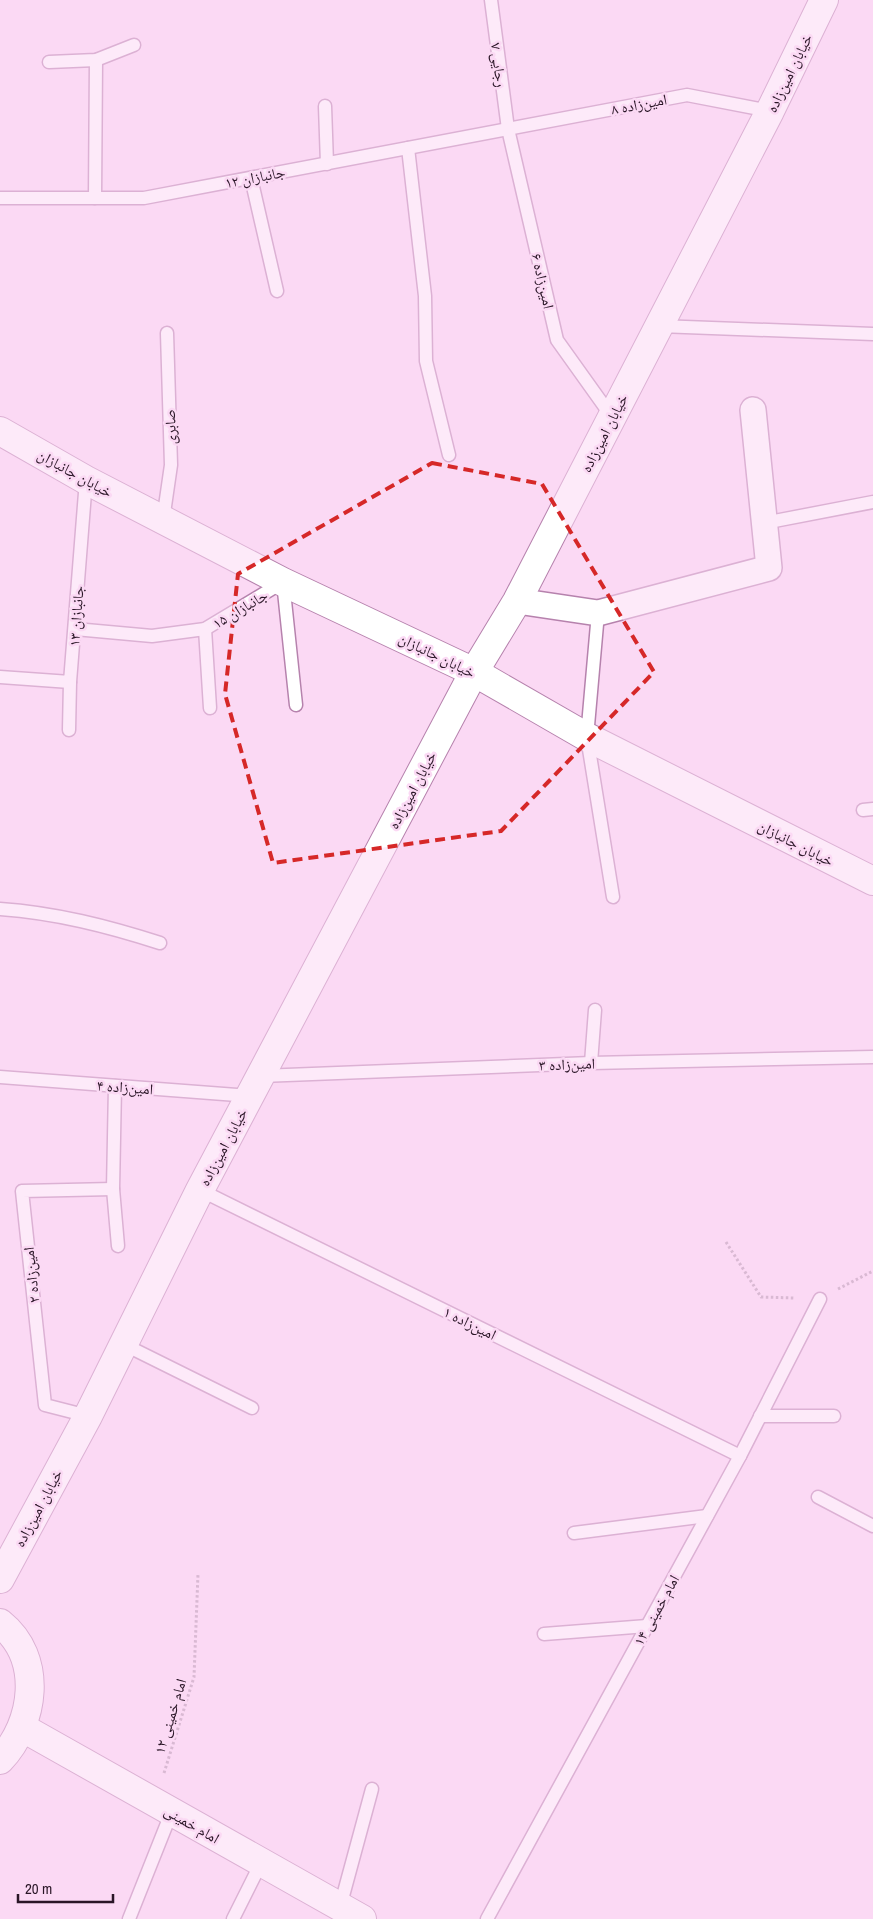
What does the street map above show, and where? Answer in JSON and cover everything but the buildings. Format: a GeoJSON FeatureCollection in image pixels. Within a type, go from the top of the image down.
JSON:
{"type":"FeatureCollection","features":[{"type":"Feature","properties":{"kind":"street","name":"خیابان امین‌زاده"},"geometry":{"type":"LineString","coordinates":[[0,1579],[88,1416],[200,1190],[474,672],[517,602],[770,111],[824,0]]}},
{"type":"Feature","properties":{"kind":"street"},"geometry":{"type":"LineString","coordinates":[[517,602],[598,613],[769,568],[753,410]]}},
{"type":"Feature","properties":{"kind":"street","name":"خیابان جانبازان"},"geometry":{"type":"LineString","coordinates":[[0,431],[86,480],[163,520],[284,582],[474,672],[587,737],[873,881]]}},
{"type":"Feature","properties":{"kind":"street"},"geometry":{"type":"LineString","coordinates":[[0,1623],[20,1649],[29,1675],[30,1702],[23,1728],[12,1748],[0,1760]]}},
{"type":"Feature","properties":{"kind":"street","name":"امام خمینی"},"geometry":{"type":"LineString","coordinates":[[23,1728],[351,1913]]}},
{"type":"Feature","properties":{"kind":"lane","name":"رجایی ۷"},"geometry":{"type":"LineString","coordinates":[[491,0],[508,129]]}},
{"type":"Feature","properties":{"kind":"lane"},"geometry":{"type":"LineString","coordinates":[[49,62],[96,60],[134,45]]}},
{"type":"Feature","properties":{"kind":"lane"},"geometry":{"type":"LineString","coordinates":[[95,198],[96,60]]}},
{"type":"Feature","properties":{"kind":"lane","name":"امین‌زاده ۸"},"geometry":{"type":"LineString","coordinates":[[508,129],[687,95],[770,111]]}},
{"type":"Feature","properties":{"kind":"lane"},"geometry":{"type":"LineString","coordinates":[[325,106],[327,164]]}},
{"type":"Feature","properties":{"kind":"lane","name":"جانبازان ۱۲"},"geometry":{"type":"LineString","coordinates":[[0,198],[144,198],[508,129]]}},
{"type":"Feature","properties":{"kind":"lane","name":"امین‌زاده ۶"},"geometry":{"type":"LineString","coordinates":[[508,129],[557,340],[612,417]]}},
{"type":"Feature","properties":{"kind":"lane"},"geometry":{"type":"LineString","coordinates":[[408,148],[425,296],[426,361],[449,455]]}},
{"type":"Feature","properties":{"kind":"lane"},"geometry":{"type":"LineString","coordinates":[[251,178],[277,291]]}},
{"type":"Feature","properties":{"kind":"lane"},"geometry":{"type":"LineString","coordinates":[[659,326],[873,334]]}},
{"type":"Feature","properties":{"kind":"lane","name":"صابری"},"geometry":{"type":"LineString","coordinates":[[163,520],[171,465],[167,333]]}},
{"type":"Feature","properties":{"kind":"lane","name":"جانبازان ۱۳"},"geometry":{"type":"LineString","coordinates":[[69,730],[70,682],[86,480]]}},
{"type":"Feature","properties":{"kind":"lane"},"geometry":{"type":"LineString","coordinates":[[764,523],[873,502]]}},
{"type":"Feature","properties":{"kind":"lane"},"geometry":{"type":"LineString","coordinates":[[284,582],[296,705]]}},
{"type":"Feature","properties":{"kind":"lane","name":"جانبازان ۱۵"},"geometry":{"type":"LineString","coordinates":[[75,628],[152,636],[205,629],[284,582]]}},
{"type":"Feature","properties":{"kind":"lane"},"geometry":{"type":"LineString","coordinates":[[598,613],[587,737],[613,897]]}},
{"type":"Feature","properties":{"kind":"lane"},"geometry":{"type":"LineString","coordinates":[[205,629],[210,708]]}},
{"type":"Feature","properties":{"kind":"lane"},"geometry":{"type":"LineString","coordinates":[[0,677],[70,682]]}},
{"type":"Feature","properties":{"kind":"lane"},"geometry":{"type":"LineString","coordinates":[[0,909],[33,911],[102,924],[160,943]]}},
{"type":"Feature","properties":{"kind":"lane"},"geometry":{"type":"LineString","coordinates":[[591,1063],[595,1010]]}},
{"type":"Feature","properties":{"kind":"lane","name":"امین‌زاده ۳"},"geometry":{"type":"LineString","coordinates":[[255,1086],[591,1063],[873,1057]]}},
{"type":"Feature","properties":{"kind":"lane","name":"امین‌زاده ۴"},"geometry":{"type":"LineString","coordinates":[[0,1078],[115,1086],[255,1086]]}},
{"type":"Feature","properties":{"kind":"lane"},"geometry":{"type":"LineString","coordinates":[[115,1086],[113,1189],[118,1246]]}},
{"type":"Feature","properties":{"kind":"lane","name":"امین‌زاده ۲"},"geometry":{"type":"LineString","coordinates":[[88,1416],[45,1405],[22,1191],[113,1189]]}},
{"type":"Feature","properties":{"kind":"lane","name":"امین‌زاده ۱"},"geometry":{"type":"LineString","coordinates":[[200,1190],[740,1456]]}},
{"type":"Feature","properties":{"kind":"lane","name":"امام خمینی ۱۴"},"geometry":{"type":"LineString","coordinates":[[487,1919],[740,1456],[820,1299]]}},
{"type":"Feature","properties":{"kind":"lane"},"geometry":{"type":"LineString","coordinates":[[123,1344],[252,1408]]}},
{"type":"Feature","properties":{"kind":"lane"},"geometry":{"type":"LineString","coordinates":[[760,1416],[834,1416]]}},
{"type":"Feature","properties":{"kind":"lane"},"geometry":{"type":"LineString","coordinates":[[818,1497],[873,1526]]}},
{"type":"Feature","properties":{"kind":"lane"},"geometry":{"type":"LineString","coordinates":[[574,1533],[707,1516]]}},
{"type":"Feature","properties":{"kind":"lane"},"geometry":{"type":"LineString","coordinates":[[544,1634],[647,1626]]}},
{"type":"Feature","properties":{"kind":"lane"},"geometry":{"type":"LineString","coordinates":[[351,1913],[372,1789]]}},
{"type":"Feature","properties":{"kind":"lane"},"geometry":{"type":"LineString","coordinates":[[129,1919],[163,1807]]}},
{"type":"Feature","properties":{"kind":"lane"},"geometry":{"type":"LineString","coordinates":[[233,1919],[261,1863]]}},
{"type":"Feature","properties":{"kind":"path"},"geometry":{"type":"LineString","coordinates":[[726,1242],[761,1297],[820,1299],[873,1271]]}},
{"type":"Feature","properties":{"kind":"path","name":"امام خمینی ۱۲"},"geometry":{"type":"LineString","coordinates":[[163,1807],[194,1677],[198,1574]]}},
{"type":"Feature","properties":{"kind":"highlighted area"},"geometry":{"type":"Polygon","coordinates":[[[432,463],[542,484],[654,672],[501,831],[273,863],[225,694],[238,574],[432,463]]]}}]}
